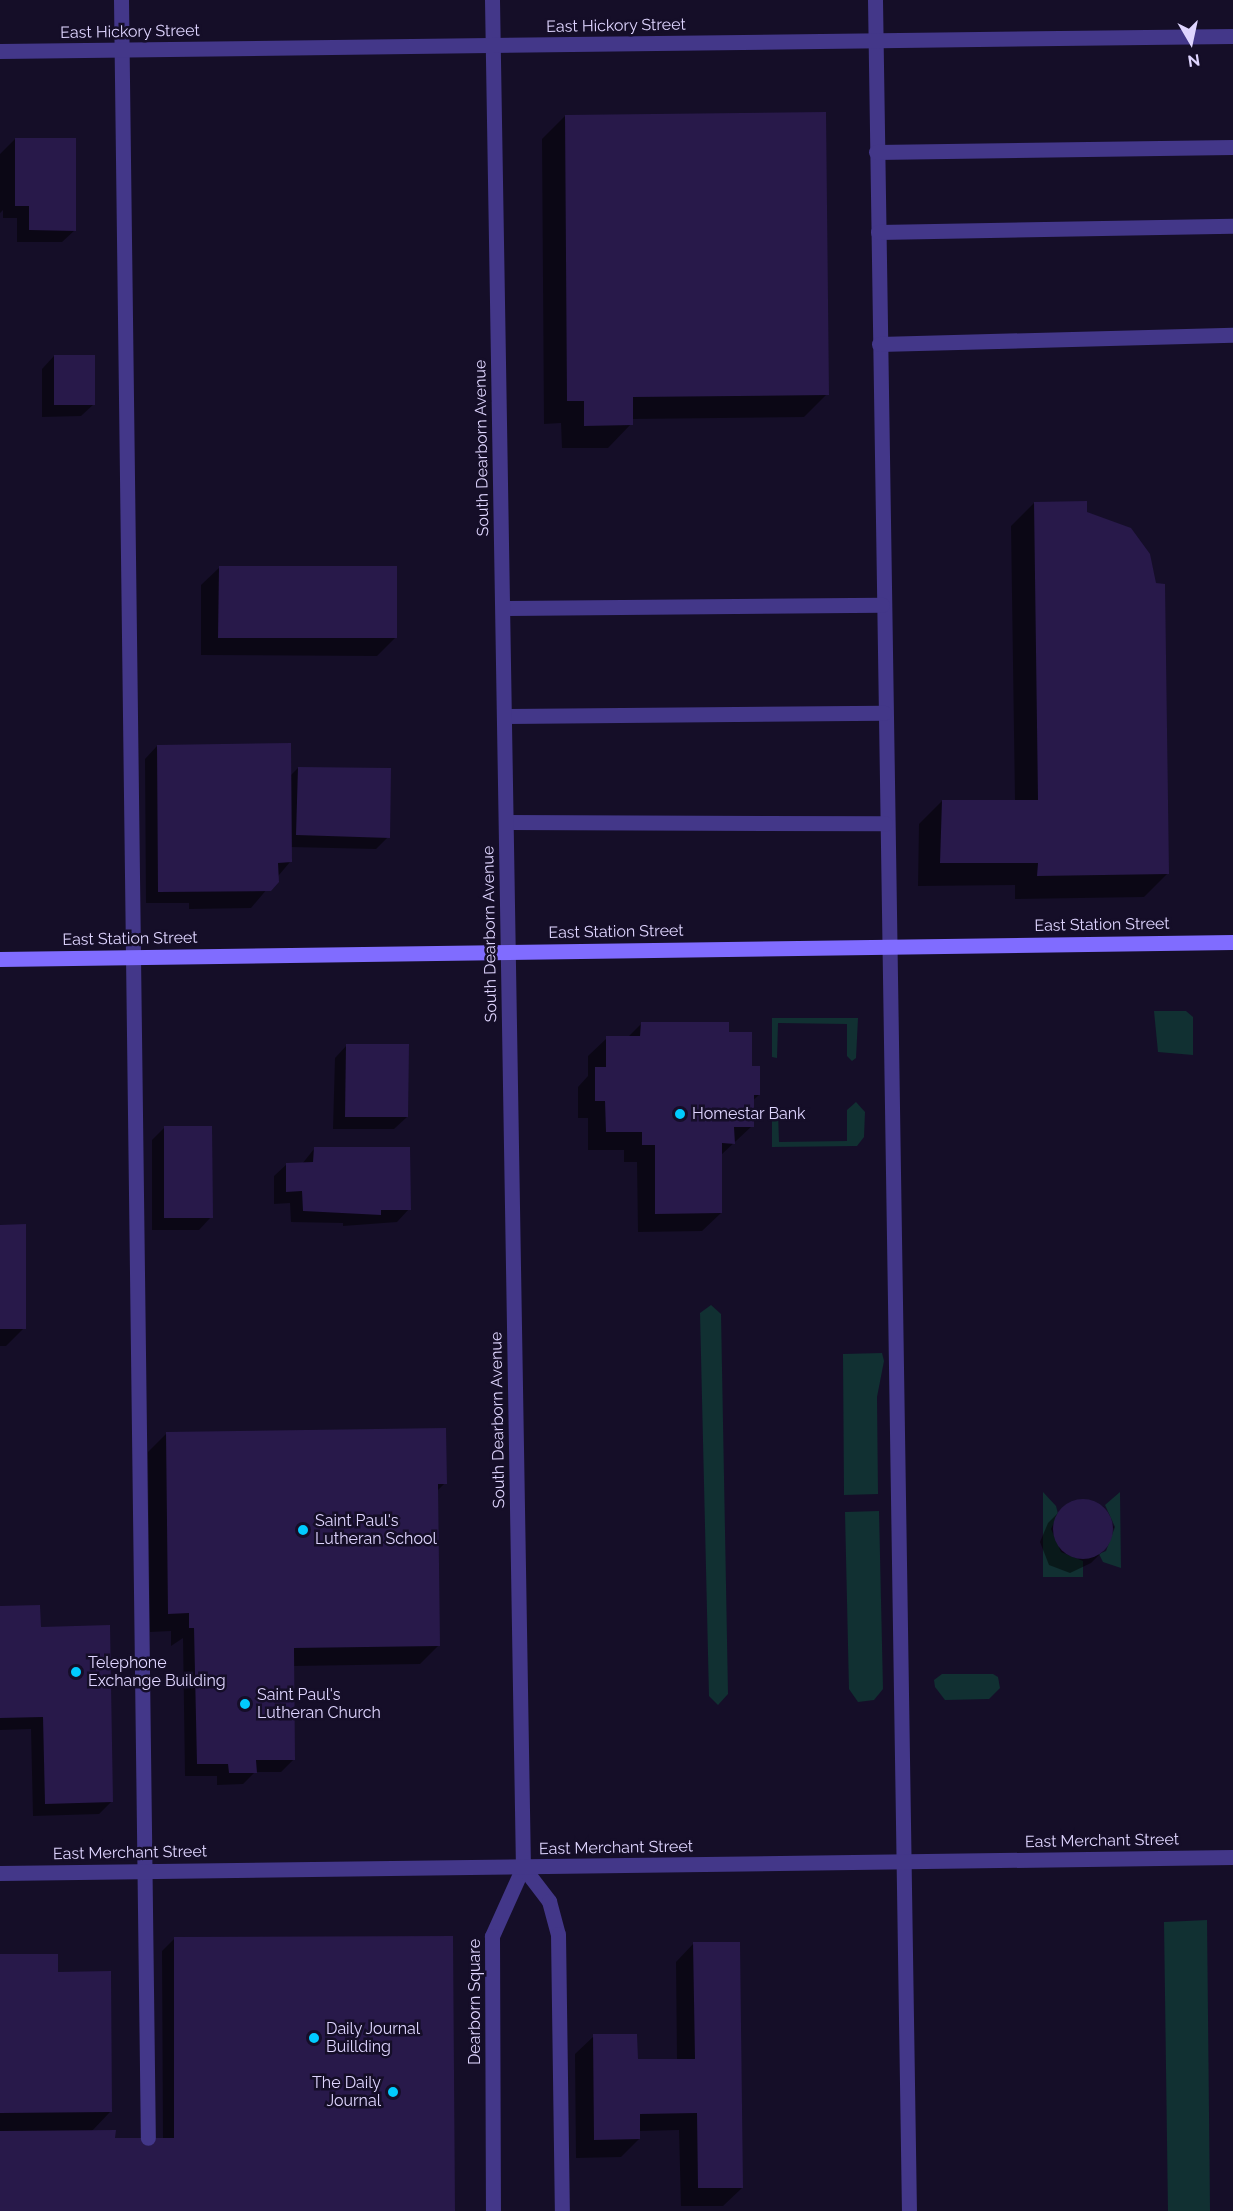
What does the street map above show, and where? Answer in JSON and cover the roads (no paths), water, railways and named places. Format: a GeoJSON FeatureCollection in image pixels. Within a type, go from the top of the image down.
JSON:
{"type":"FeatureCollection","features":[{"type":"Feature","properties":{"kind":"main road","name":"East Station Street"},"geometry":{"type":"LineString","coordinates":[[0,958],[1233,942]]}},
{"type":"Feature","properties":{"kind":"street"},"geometry":{"type":"LineString","coordinates":[[121,0],[148,2138]]}},
{"type":"Feature","properties":{"kind":"street","name":"South Dearborn Avenue"},"geometry":{"type":"LineString","coordinates":[[492,0],[523,1867]]}},
{"type":"Feature","properties":{"kind":"street"},"geometry":{"type":"LineString","coordinates":[[875,0],[885,823],[906,1862],[909,2211]]}},
{"type":"Feature","properties":{"kind":"street","name":"East Hickory Street"},"geometry":{"type":"LineString","coordinates":[[0,51],[1233,36]]}},
{"type":"Feature","properties":{"kind":"street"},"geometry":{"type":"LineString","coordinates":[[876,152],[1233,147]]}},
{"type":"Feature","properties":{"kind":"street"},"geometry":{"type":"LineString","coordinates":[[878,232],[1233,225]]}},
{"type":"Feature","properties":{"kind":"street"},"geometry":{"type":"LineString","coordinates":[[879,344],[1233,335]]}},
{"type":"Feature","properties":{"kind":"street"},"geometry":{"type":"LineString","coordinates":[[503,609],[882,605]]}},
{"type":"Feature","properties":{"kind":"street"},"geometry":{"type":"LineString","coordinates":[[504,716],[884,713]]}},
{"type":"Feature","properties":{"kind":"street"},"geometry":{"type":"LineString","coordinates":[[506,822],[885,823]]}},
{"type":"Feature","properties":{"kind":"street","name":"East Merchant Street"},"geometry":{"type":"LineString","coordinates":[[0,1873],[1233,1857]]}},
{"type":"Feature","properties":{"kind":"street"},"geometry":{"type":"LineString","coordinates":[[523,1867],[549,1901],[558,1934],[562,2211]]}},
{"type":"Feature","properties":{"kind":"street","name":"Dearborn Square"},"geometry":{"type":"LineString","coordinates":[[493,2211],[492,1936],[523,1867]]}},
{"type":"Feature","properties":{"kind":"place","name":"Homestar Bank"},"geometry":{"type":"Point","coordinates":[680,1114]}},
{"type":"Feature","properties":{"kind":"place","name":"Saint Paul's Lutheran School"},"geometry":{"type":"Point","coordinates":[303,1530]}},
{"type":"Feature","properties":{"kind":"place","name":"Telephone Exchange Building"},"geometry":{"type":"Point","coordinates":[76,1672]}},
{"type":"Feature","properties":{"kind":"place","name":"Saint Paul's Lutheran Church"},"geometry":{"type":"Point","coordinates":[245,1704]}},
{"type":"Feature","properties":{"kind":"place","name":"Daily Journal Buillding"},"geometry":{"type":"Point","coordinates":[314,2038]}},
{"type":"Feature","properties":{"kind":"place","name":"The Daily Journal"},"geometry":{"type":"Point","coordinates":[393,2092]}}]}
